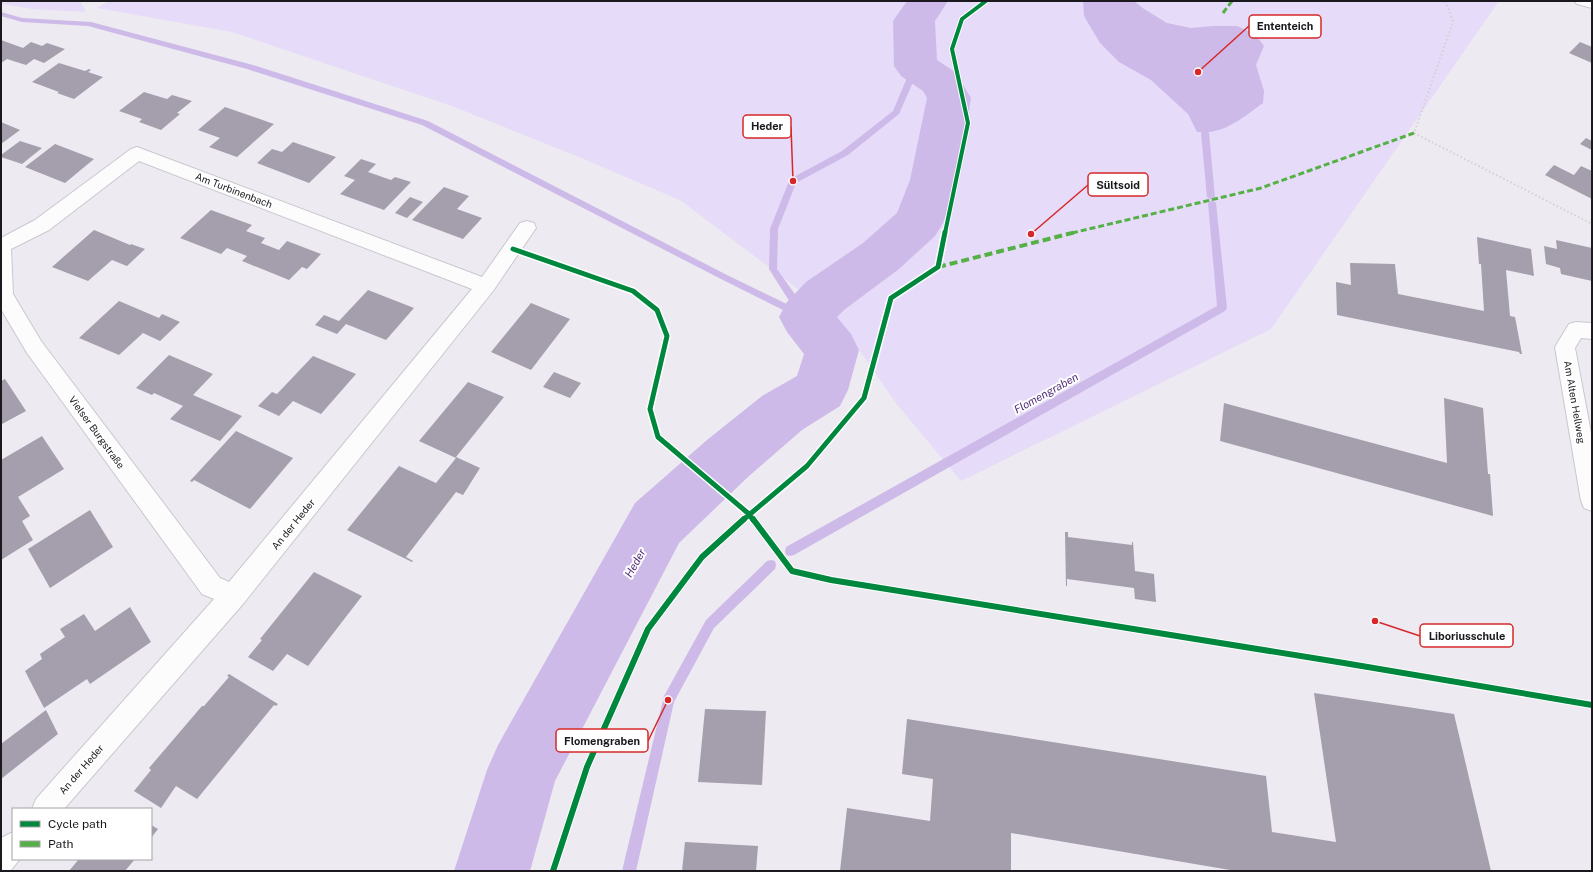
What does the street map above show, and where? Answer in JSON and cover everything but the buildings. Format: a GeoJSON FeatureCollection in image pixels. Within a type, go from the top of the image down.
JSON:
{"type":"FeatureCollection","features":[{"type":"Feature","properties":{"kind":"street"},"geometry":{"type":"LineString","coordinates":[[1582,1],[1592,3]]}},
{"type":"Feature","properties":{"kind":"street","name":"Am Turbinenbach"},"geometry":{"type":"LineString","coordinates":[[1,246],[42,225],[137,153],[486,286]]}},
{"type":"Feature","properties":{"kind":"street","name":"An der Heder"},"geometry":{"type":"LineString","coordinates":[[47,808],[234,596],[486,286],[527,228]]}},
{"type":"Feature","properties":{"kind":"street","name":"Vielser Burgstraße"},"geometry":{"type":"LineString","coordinates":[[1,246],[2,295],[34,347],[211,586],[234,596]]}},
{"type":"Feature","properties":{"kind":"street","name":"Am Alten Hellweg"},"geometry":{"type":"LineString","coordinates":[[1584,330],[1565,347],[1592,501]]}},
{"type":"Feature","properties":{"kind":"street"},"geometry":{"type":"LineString","coordinates":[[1,860],[12,847]]}},
{"type":"Feature","properties":{"kind":"path"},"geometry":{"type":"LineString","coordinates":[[1446,1],[1454,22],[1414,133],[1592,224]]}},
{"type":"Feature","properties":{"kind":"shaded area"},"geometry":{"type":"Polygon","coordinates":[[[1,1],[80,1],[86,12],[33,9],[1,4],[1,1]]]}},
{"type":"Feature","properties":{"kind":"shaded area"},"geometry":{"type":"Polygon","coordinates":[[[109,1],[1499,1],[1271,329],[961,481],[895,402],[838,319],[680,200],[574,155],[452,106],[232,32],[97,8],[109,1]]]}},
{"type":"Feature","properties":{"kind":"shaded area"},"geometry":{"type":"Polygon","coordinates":[[[1083,1],[1134,1],[1167,23],[1191,28],[1237,26],[1255,34],[1264,46],[1256,65],[1264,91],[1263,103],[1240,120],[1224,128],[1216,131],[1197,132],[1188,114],[1151,80],[1119,62],[1100,43],[1084,16],[1083,1]]]}},
{"type":"Feature","properties":{"kind":"waterway","name":"Heder"},"geometry":{"type":"LineString","coordinates":[[492,871],[523,770],[657,523],[728,458],[782,413],[820,390],[832,350],[806,317],[825,296],[881,256],[918,223],[934,180],[949,98],[940,82],[916,66],[914,21],[928,1]]}},
{"type":"Feature","properties":{"kind":"waterway"},"geometry":{"type":"LineString","coordinates":[[1,14],[22,20],[88,24],[250,67],[425,123],[724,277],[805,316]]}},
{"type":"Feature","properties":{"kind":"waterway","name":"Heder"},"geometry":{"type":"LineString","coordinates":[[805,316],[773,269],[774,229],[793,181],[845,153],[896,112],[916,66]]}},
{"type":"Feature","properties":{"kind":"waterway","name":"Flomengraben"},"geometry":{"type":"LineString","coordinates":[[1205,133],[1211,197]]}},
{"type":"Feature","properties":{"kind":"waterway","name":"Flomengraben"},"geometry":{"type":"LineString","coordinates":[[790,551],[1222,308],[1212,203]]}},
{"type":"Feature","properties":{"kind":"waterway","name":"Flomengraben"},"geometry":{"type":"LineString","coordinates":[[629,871],[668,700],[710,624],[771,565]]}},
{"type":"Feature","properties":{"kind":"marked path"},"geometry":{"type":"LineString","coordinates":[[1223,13],[1232,1]]}},
{"type":"Feature","properties":{"kind":"marked path"},"geometry":{"type":"LineString","coordinates":[[938,267],[1261,188],[1414,133]]}},
{"type":"Feature","properties":{"kind":"cycle path"},"geometry":{"type":"LineString","coordinates":[[553,871],[587,767],[648,629],[702,557],[749,514],[807,466],[864,398],[891,298],[938,267],[968,123],[952,49],[962,19],[986,1]]}},
{"type":"Feature","properties":{"kind":"cycle path"},"geometry":{"type":"LineString","coordinates":[[513,249],[633,291],[657,310],[667,336],[650,409],[658,437],[749,514],[792,571],[831,580],[1344,663],[1592,705]]}},
{"type":"Feature","properties":{"kind":"place","name":"Ententeich"},"geometry":{"type":"Point","coordinates":[1198,72]}},
{"type":"Feature","properties":{"kind":"place","name":"Heder"},"geometry":{"type":"Point","coordinates":[793,181]}},
{"type":"Feature","properties":{"kind":"place","name":"Sültsoid"},"geometry":{"type":"Point","coordinates":[1031,234]}},
{"type":"Feature","properties":{"kind":"place","name":"Liboriusschule"},"geometry":{"type":"Point","coordinates":[1375,621]}},
{"type":"Feature","properties":{"kind":"place","name":"Flomengraben"},"geometry":{"type":"Point","coordinates":[668,700]}}]}
